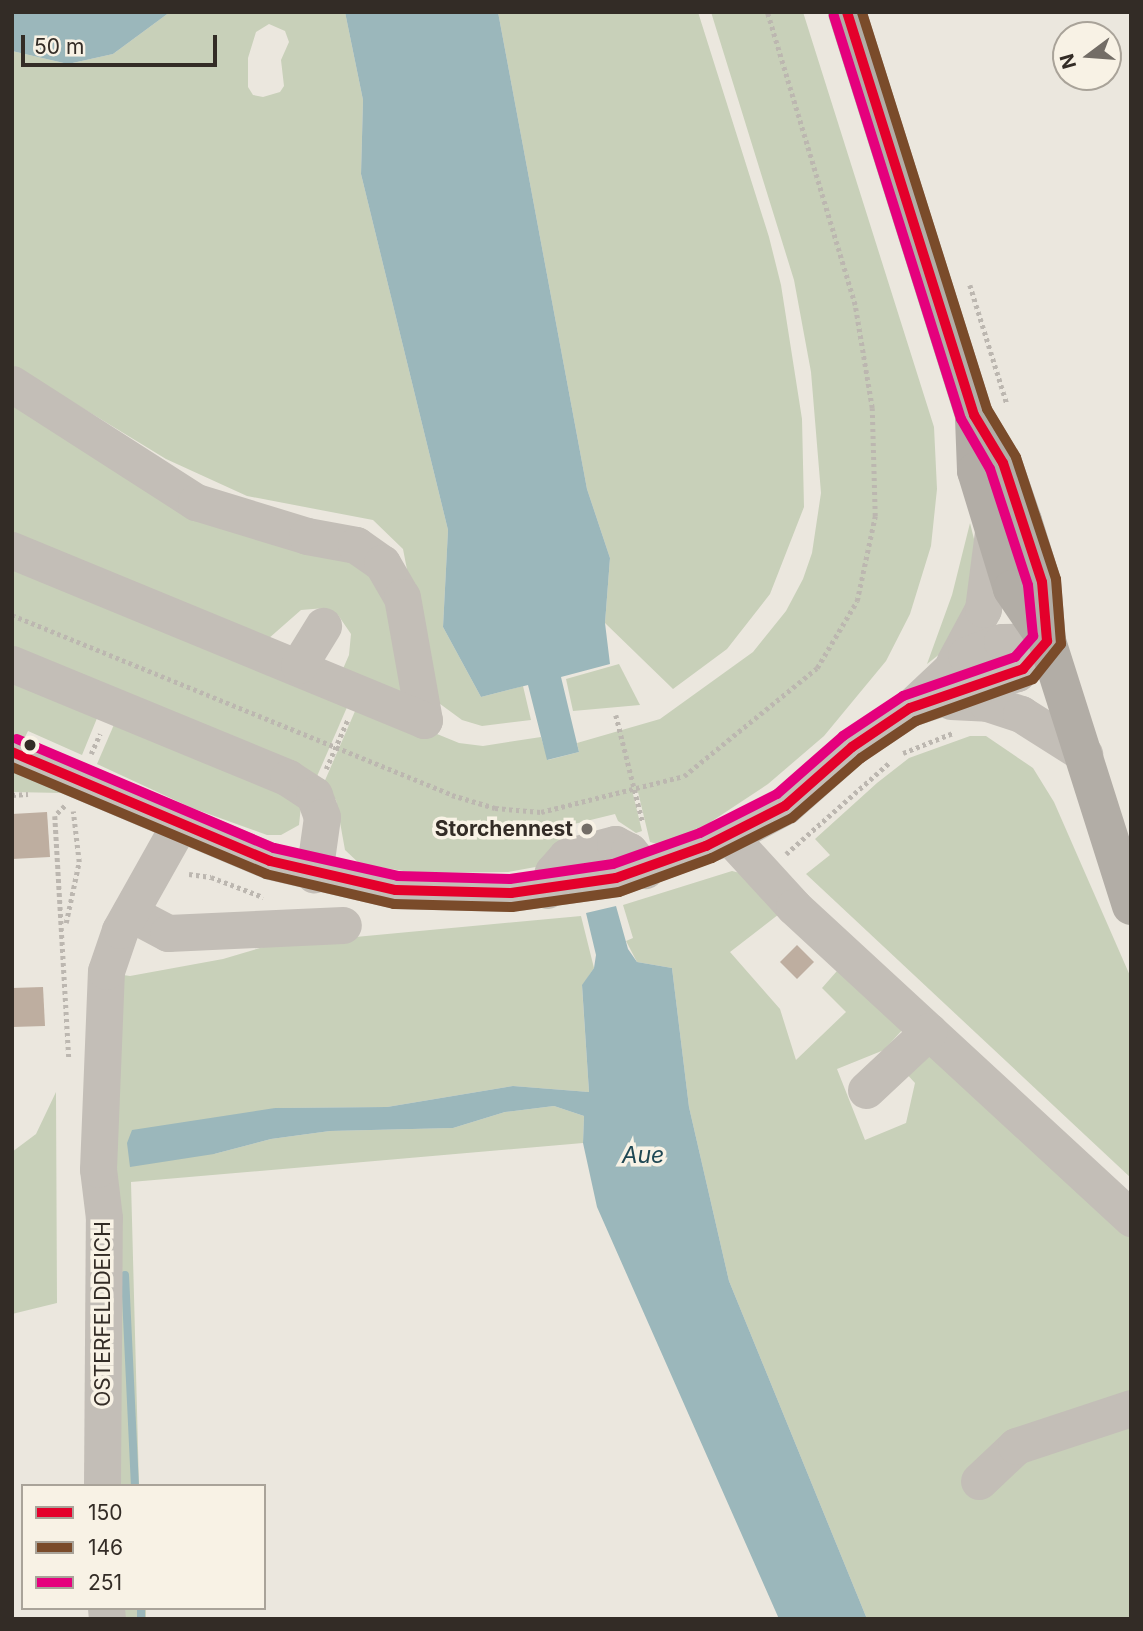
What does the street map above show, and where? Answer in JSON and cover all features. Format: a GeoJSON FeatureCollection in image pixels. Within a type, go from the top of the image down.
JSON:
{"type":"FeatureCollection","features":[{"type":"Feature","properties":{"kind":"main road"},"geometry":{"type":"LineString","coordinates":[[847,12],[974,415],[1003,463],[1023,521],[1042,582],[1047,641],[1131,906]]}},
{"type":"Feature","properties":{"kind":"main road"},"geometry":{"type":"LineString","coordinates":[[974,415],[976,471],[1012,589],[1047,641]]}},
{"type":"Feature","properties":{"kind":"street"},"geometry":{"type":"LineString","coordinates":[[12,384],[195,502],[307,536],[356,545],[382,563],[402,597],[424,720],[299,665],[12,550]]}},
{"type":"Feature","properties":{"kind":"street"},"geometry":{"type":"LineString","coordinates":[[925,705],[954,663],[983,609],[993,529]]}},
{"type":"Feature","properties":{"kind":"street"},"geometry":{"type":"LineString","coordinates":[[299,665],[323,626]]}},
{"type":"Feature","properties":{"kind":"street"},"geometry":{"type":"LineString","coordinates":[[954,663],[1002,642],[1047,641]]}},
{"type":"Feature","properties":{"kind":"street"},"geometry":{"type":"LineString","coordinates":[[12,752],[179,825],[314,874],[428,893],[547,890],[741,848],[852,747],[925,705],[1017,673],[1047,641]]}},
{"type":"Feature","properties":{"kind":"street"},"geometry":{"type":"LineString","coordinates":[[12,664],[288,778],[314,795],[322,817],[314,874]]}},
{"type":"Feature","properties":{"kind":"street"},"geometry":{"type":"LineString","coordinates":[[925,705],[965,700],[1000,706],[1041,724],[1084,754]]}},
{"type":"Feature","properties":{"kind":"street","name":"OSTERFELDDEICH"},"geometry":{"type":"LineString","coordinates":[[102,1484],[102,1024],[111,950],[179,825]]}},
{"type":"Feature","properties":{"kind":"street"},"geometry":{"type":"LineString","coordinates":[[741,848],[794,907],[1131,1218]]}},
{"type":"Feature","properties":{"kind":"street"},"geometry":{"type":"LineString","coordinates":[[130,913],[169,933],[343,925]]}},
{"type":"Feature","properties":{"kind":"street"},"geometry":{"type":"LineString","coordinates":[[866,1090],[929,1031]]}},
{"type":"Feature","properties":{"kind":"street"},"geometry":{"type":"LineString","coordinates":[[979,1481],[1016,1446],[1131,1408]]}},
{"type":"Feature","properties":{"kind":"path"},"geometry":{"type":"LineString","coordinates":[[12,615],[452,795],[495,808],[541,812],[684,776],[817,668],[857,601],[875,516],[872,408],[855,305],[767,12]]}},
{"type":"Feature","properties":{"kind":"path"},"geometry":{"type":"LineString","coordinates":[[616,715],[645,831]]}},
{"type":"Feature","properties":{"kind":"path"},"geometry":{"type":"LineString","coordinates":[[741,848],[788,853],[899,755],[958,732]]}},
{"type":"Feature","properties":{"kind":"path"},"geometry":{"type":"LineString","coordinates":[[65,929],[79,862],[71,800]]}},
{"type":"Feature","properties":{"kind":"green space"},"geometry":{"type":"Polygon","coordinates":[[[170,12],[345,12],[363,100],[361,174],[448,530],[443,627],[481,697],[523,686],[531,720],[482,726],[462,720],[432,698],[403,549],[373,520],[247,496],[166,459],[12,365],[12,51],[68,64],[113,54],[170,12]],[[269,24],[256,32],[248,58],[248,87],[253,95],[263,97],[280,92],[284,86],[281,60],[289,42],[285,31],[269,24]]]}},
{"type":"Feature","properties":{"kind":"green space"},"geometry":{"type":"Polygon","coordinates":[[[498,12],[698,12],[769,237],[781,285],[802,419],[804,507],[770,594],[727,649],[673,689],[605,623],[610,558],[587,489],[498,12]]]}},
{"type":"Feature","properties":{"kind":"green space"},"geometry":{"type":"Polygon","coordinates":[[[711,12],[803,12],[934,427],[937,489],[931,546],[910,614],[886,661],[824,736],[768,784],[700,829],[657,844],[650,842],[638,792],[633,794],[642,831],[636,833],[618,821],[615,814],[562,827],[564,840],[541,866],[508,872],[416,873],[360,864],[345,850],[336,800],[323,785],[359,702],[459,743],[483,746],[541,737],[548,760],[579,752],[577,743],[660,719],[753,652],[786,611],[803,579],[812,553],[821,493],[811,372],[794,280],[711,12]]]}},
{"type":"Feature","properties":{"kind":"green space"},"geometry":{"type":"Polygon","coordinates":[[[12,400],[360,565],[387,590],[409,693],[339,678],[349,655],[351,634],[338,615],[325,608],[301,610],[268,639],[12,541],[12,400]]]}},
{"type":"Feature","properties":{"kind":"green space"},"geometry":{"type":"Polygon","coordinates":[[[970,523],[979,559],[976,586],[941,653],[927,664],[952,595],[970,523]]]}},
{"type":"Feature","properties":{"kind":"green space"},"geometry":{"type":"Polygon","coordinates":[[[12,553],[351,698],[315,781],[12,658],[12,553]]]}},
{"type":"Feature","properties":{"kind":"green space"},"geometry":{"type":"Polygon","coordinates":[[[619,664],[640,705],[573,711],[566,679],[619,664]]]}},
{"type":"Feature","properties":{"kind":"green space"},"geometry":{"type":"Polygon","coordinates":[[[12,671],[102,706],[82,755],[28,731],[23,741],[12,737],[12,671]]]}},
{"type":"Feature","properties":{"kind":"green space"},"geometry":{"type":"Polygon","coordinates":[[[119,713],[242,764],[301,806],[299,825],[281,835],[267,835],[192,808],[97,764],[119,713]]]}},
{"type":"Feature","properties":{"kind":"green space"},"geometry":{"type":"Polygon","coordinates":[[[970,736],[986,736],[1033,768],[1054,802],[1131,978],[1131,1178],[806,874],[830,855],[815,839],[877,783],[909,758],[970,736]]]}},
{"type":"Feature","properties":{"kind":"green space"},"geometry":{"type":"Polygon","coordinates":[[[12,768],[63,793],[12,792],[12,768]]]}},
{"type":"Feature","properties":{"kind":"green space"},"geometry":{"type":"Polygon","coordinates":[[[732,871],[744,874],[783,911],[730,952],[780,1009],[796,1060],[846,1012],[822,988],[844,963],[904,1028],[884,1050],[837,1069],[865,1140],[906,1123],[915,1083],[904,1071],[922,1054],[939,1051],[1131,1230],[1131,1619],[867,1619],[729,1281],[689,1107],[672,968],[637,962],[626,941],[633,938],[623,905],[732,871]]]}},
{"type":"Feature","properties":{"kind":"green space"},"geometry":{"type":"Polygon","coordinates":[[[581,916],[594,968],[582,986],[589,1092],[513,1086],[387,1107],[275,1108],[214,1154],[271,1139],[330,1131],[453,1128],[505,1112],[554,1106],[584,1116],[583,1143],[131,1182],[139,1484],[111,1484],[116,974],[130,976],[223,959],[270,945],[581,916]]]}},
{"type":"Feature","properties":{"kind":"green space"},"geometry":{"type":"Polygon","coordinates":[[[56,1092],[57,1303],[12,1314],[12,1152],[36,1134],[56,1092]]]}},
{"type":"Feature","properties":{"kind":"green space"},"geometry":{"type":"Polygon","coordinates":[[[115,1610],[146,1610],[146,1619],[115,1619],[115,1610]]]}},
{"type":"Feature","properties":{"kind":"water"},"geometry":{"type":"Polygon","coordinates":[[[12,12],[170,12],[113,54],[68,64],[12,51],[12,12]]]}},
{"type":"Feature","properties":{"kind":"water"},"geometry":{"type":"Polygon","coordinates":[[[345,12],[498,12],[587,489],[610,558],[605,623],[610,664],[561,677],[579,752],[547,760],[528,685],[481,697],[443,627],[448,530],[361,174],[363,100],[345,12]]]}},
{"type":"Feature","properties":{"kind":"water","name":"Aue"},"geometry":{"type":"Polygon","coordinates":[[[616,906],[628,949],[637,962],[672,968],[689,1107],[729,1281],[867,1619],[779,1619],[597,1207],[583,1143],[584,1116],[554,1106],[505,1112],[453,1128],[330,1131],[271,1139],[214,1154],[130,1167],[127,1143],[132,1130],[275,1108],[387,1107],[513,1086],[589,1092],[582,985],[594,968],[596,955],[586,913],[616,906]]]}},
{"type":"Feature","properties":{"kind":"building"},"geometry":{"type":"Polygon","coordinates":[[[47,812],[50,857],[12,859],[12,814],[47,812]]]}},
{"type":"Feature","properties":{"kind":"building"},"geometry":{"type":"Polygon","coordinates":[[[797,945],[814,962],[797,979],[780,962],[797,945]]]}},
{"type":"Feature","properties":{"kind":"building"},"geometry":{"type":"Polygon","coordinates":[[[43,987],[45,1026],[12,1027],[12,988],[43,987]]]}},
{"type":"Feature","properties":{"kind":"waterway"},"geometry":{"type":"LineString","coordinates":[[125,1275],[135,1484]]}},
{"type":"Feature","properties":{"kind":"waterway"},"geometry":{"type":"LineString","coordinates":[[141,1610],[141,1619]]}},
{"type":"Feature","properties":{"kind":"transit line","name":"150"},"geometry":{"type":"LineString","coordinates":[[12,752],[270,861],[396,890],[511,893],[616,878],[706,846],[785,806],[852,747],[910,708],[1023,669],[1047,641],[1042,582],[1003,463],[974,415],[847,12]]}},
{"type":"Feature","properties":{"kind":"transit line","name":"146"},"geometry":{"type":"LineString","coordinates":[[12,767],[266,874],[394,904],[512,907],[619,892],[712,858],[792,818],[861,758],[916,721],[1033,679],[1061,644],[1056,579],[1016,457],[987,409],[862,12]]}},
{"type":"Feature","properties":{"kind":"transit line","name":"251"},"geometry":{"type":"LineString","coordinates":[[17,739],[274,848],[398,876],[510,879],[613,864],[700,833],[777,794],[843,736],[903,696],[1015,657],[1033,636],[1028,585],[990,469],[961,419],[834,16]]}},
{"type":"Feature","properties":{"kind":"place","name":"Storchennest"},"geometry":{"type":"Point","coordinates":[587,829]}}]}
